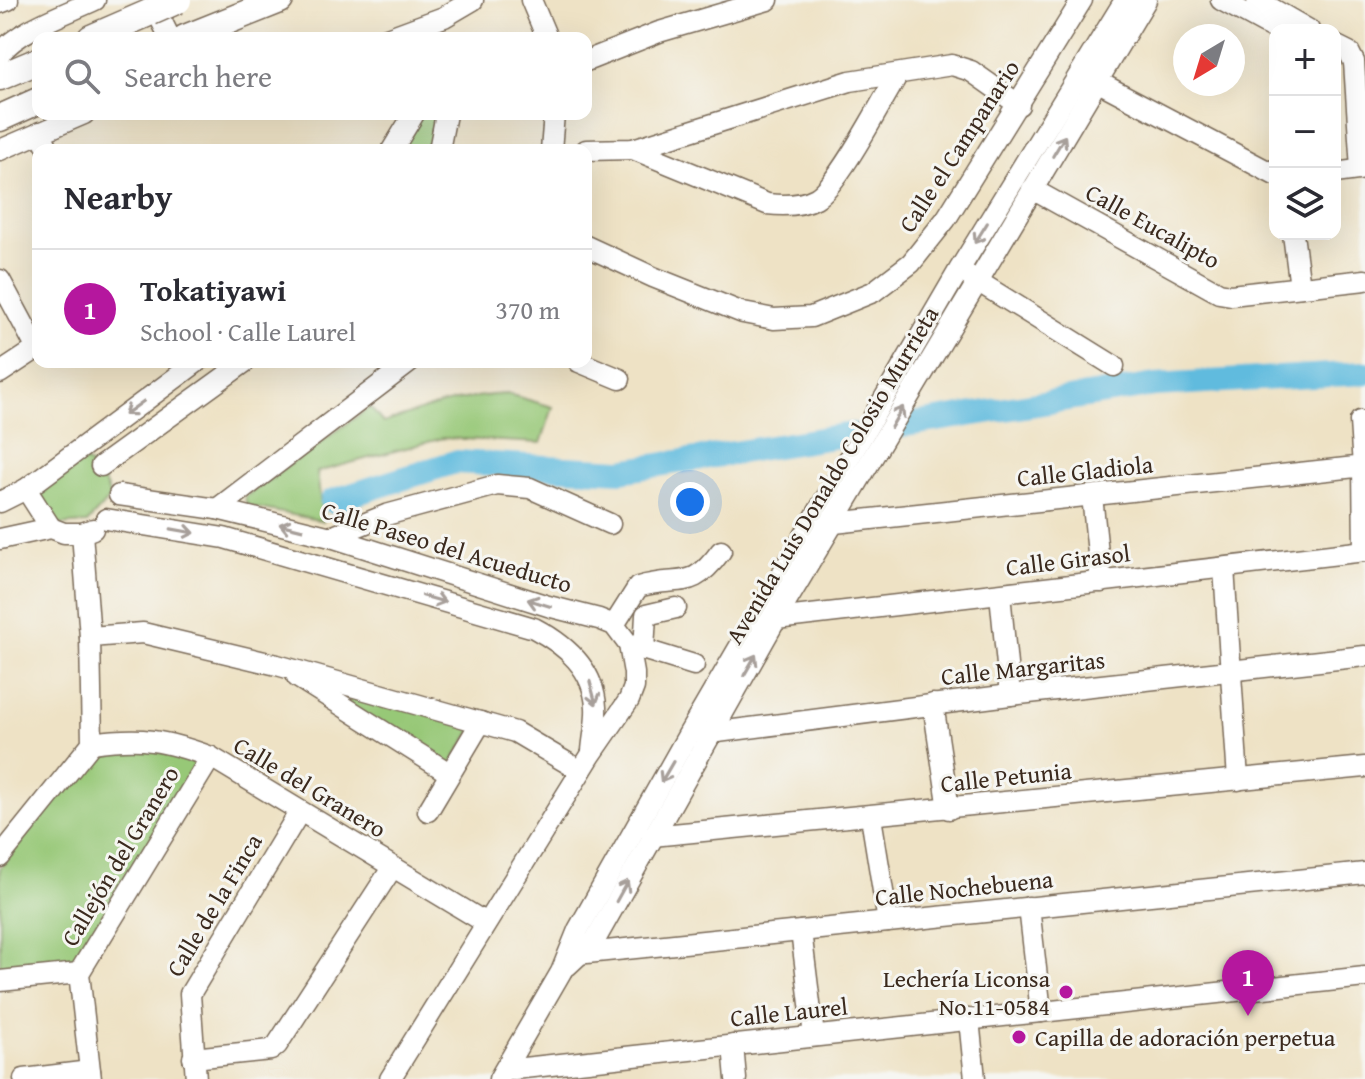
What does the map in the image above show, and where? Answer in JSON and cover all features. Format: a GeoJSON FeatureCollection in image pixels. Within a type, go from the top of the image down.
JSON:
{"type":"FeatureCollection","features":[{"type":"Feature","properties":{"kind":"main road"},"geometry":{"type":"LineString","coordinates":[[103,32],[157,6],[178,0]]}},
{"type":"Feature","properties":{"kind":"main road"},"geometry":{"type":"LineString","coordinates":[[197,32],[280,0]]}},
{"type":"Feature","properties":{"kind":"main road"},"geometry":{"type":"LineString","coordinates":[[0,77],[32,64]]}},
{"type":"Feature","properties":{"kind":"main road"},"geometry":{"type":"LineString","coordinates":[[0,118],[32,104]]}},
{"type":"Feature","properties":{"kind":"street"},"geometry":{"type":"LineString","coordinates":[[0,3],[8,0]]}},
{"type":"Feature","properties":{"kind":"street"},"geometry":{"type":"LineString","coordinates":[[0,54],[7,44],[22,35],[95,0]]}},
{"type":"Feature","properties":{"kind":"street"},"geometry":{"type":"LineString","coordinates":[[421,32],[444,28],[473,0]]}},
{"type":"Feature","properties":{"kind":"street"},"geometry":{"type":"LineString","coordinates":[[531,0],[544,32]]}},
{"type":"Feature","properties":{"kind":"street"},"geometry":{"type":"LineString","coordinates":[[592,59],[659,32],[768,0]]}},
{"type":"Feature","properties":{"kind":"street","name":"Calle el Campanario"},"geometry":{"type":"LineString","coordinates":[[592,249],[743,313],[774,319],[811,317],[873,292],[911,263],[946,219],[1082,0]]}},
{"type":"Feature","properties":{"kind":"street","name":"Avenida Luis Donaldo Colosio Murrieta"},"geometry":{"type":"LineString","coordinates":[[502,1075],[569,960],[578,930],[810,527],[863,456],[977,281],[1032,189],[1125,0]]}},
{"type":"Feature","properties":{"kind":"street","name":"Avenida Luis Donaldo Colosio Murrieta"},"geometry":{"type":"LineString","coordinates":[[569,960],[595,940],[832,523],[959,270],[1089,77],[1146,0]]}},
{"type":"Feature","properties":{"kind":"street"},"geometry":{"type":"LineString","coordinates":[[1221,0],[1269,26]]}},
{"type":"Feature","properties":{"kind":"street"},"geometry":{"type":"LineString","coordinates":[[1257,0],[1299,24]]}},
{"type":"Feature","properties":{"kind":"street"},"geometry":{"type":"LineString","coordinates":[[157,6],[162,22],[177,32]]}},
{"type":"Feature","properties":{"kind":"street"},"geometry":{"type":"LineString","coordinates":[[1341,172],[1363,169],[1351,62]]}},
{"type":"Feature","properties":{"kind":"street"},"geometry":{"type":"LineString","coordinates":[[592,150],[633,149],[850,81],[952,65],[962,66],[1019,105]]}},
{"type":"Feature","properties":{"kind":"street"},"geometry":{"type":"LineString","coordinates":[[633,149],[767,204],[786,206],[814,199],[832,185],[898,74]]}},
{"type":"Feature","properties":{"kind":"street"},"geometry":{"type":"LineString","coordinates":[[1089,77],[1269,172]]}},
{"type":"Feature","properties":{"kind":"street"},"geometry":{"type":"LineString","coordinates":[[0,150],[44,141],[75,120]]}},
{"type":"Feature","properties":{"kind":"street"},"geometry":{"type":"LineString","coordinates":[[396,144],[410,120]]}},
{"type":"Feature","properties":{"kind":"street"},"geometry":{"type":"LineString","coordinates":[[440,144],[445,120]]}},
{"type":"Feature","properties":{"kind":"street"},"geometry":{"type":"LineString","coordinates":[[552,144],[554,120]]}},
{"type":"Feature","properties":{"kind":"street","name":"Calle Eucalipto"},"geometry":{"type":"LineString","coordinates":[[1032,189],[1219,293],[1231,295],[1365,280]]}},
{"type":"Feature","properties":{"kind":"street"},"geometry":{"type":"LineString","coordinates":[[1294,240],[1300,287]]}},
{"type":"Feature","properties":{"kind":"street"},"geometry":{"type":"LineString","coordinates":[[959,270],[1114,366]]}},
{"type":"Feature","properties":{"kind":"street"},"geometry":{"type":"LineString","coordinates":[[0,280],[32,339]]}},
{"type":"Feature","properties":{"kind":"street"},"geometry":{"type":"LineString","coordinates":[[0,373],[32,351]]}},
{"type":"Feature","properties":{"kind":"street"},"geometry":{"type":"LineString","coordinates":[[592,367],[620,379]]}},
{"type":"Feature","properties":{"kind":"street"},"geometry":{"type":"LineString","coordinates":[[0,502],[26,489],[189,368]]}},
{"type":"Feature","properties":{"kind":"street"},"geometry":{"type":"LineString","coordinates":[[101,466],[237,368]]}},
{"type":"Feature","properties":{"kind":"street"},"geometry":{"type":"LineString","coordinates":[[217,509],[402,368]]}},
{"type":"Feature","properties":{"kind":"street"},"geometry":{"type":"LineString","coordinates":[[1360,421],[1364,466],[1364,551]]}},
{"type":"Feature","properties":{"kind":"street"},"geometry":{"type":"LineString","coordinates":[[0,539],[51,528],[64,533],[82,533],[106,519],[119,495],[84,444]]}},
{"type":"Feature","properties":{"kind":"street","name":"Calle Gladiola"},"geometry":{"type":"LineString","coordinates":[[810,527],[1364,466]]}},
{"type":"Feature","properties":{"kind":"street"},"geometry":{"type":"LineString","coordinates":[[331,537],[386,515],[497,485],[530,488],[610,524]]}},
{"type":"Feature","properties":{"kind":"street"},"geometry":{"type":"LineString","coordinates":[[26,489],[51,528]]}},
{"type":"Feature","properties":{"kind":"street","name":"Calle Paseo del Acueducto"},"geometry":{"type":"LineString","coordinates":[[119,495],[217,509],[331,537],[606,622]]}},
{"type":"Feature","properties":{"kind":"street"},"geometry":{"type":"LineString","coordinates":[[1092,496],[1101,582]]}},
{"type":"Feature","properties":{"kind":"street"},"geometry":{"type":"LineString","coordinates":[[106,519],[224,538],[534,628],[560,641],[584,668],[593,687],[597,709],[586,763]]}},
{"type":"Feature","properties":{"kind":"street"},"geometry":{"type":"LineString","coordinates":[[0,857],[92,743],[90,637],[82,533]]}},
{"type":"Feature","properties":{"kind":"street"},"geometry":{"type":"LineString","coordinates":[[560,641],[575,626],[606,622],[638,587],[688,581],[709,568],[721,551]]}},
{"type":"Feature","properties":{"kind":"street","name":"Calle Girasol"},"geometry":{"type":"LineString","coordinates":[[776,619],[1364,551]]}},
{"type":"Feature","properties":{"kind":"street"},"geometry":{"type":"LineString","coordinates":[[1224,568],[1238,780]]}},
{"type":"Feature","properties":{"kind":"street"},"geometry":{"type":"LineString","coordinates":[[1000,594],[1010,695]]}},
{"type":"Feature","properties":{"kind":"street"},"geometry":{"type":"LineString","coordinates":[[390,1079],[586,763],[629,700],[646,615],[676,608]]}},
{"type":"Feature","properties":{"kind":"street"},"geometry":{"type":"LineString","coordinates":[[606,622],[637,648],[694,665]]}},
{"type":"Feature","properties":{"kind":"street"},"geometry":{"type":"LineString","coordinates":[[90,637],[143,633],[277,665],[515,732],[586,763]]}},
{"type":"Feature","properties":{"kind":"street","name":"Calle Margaritas"},"geometry":{"type":"LineString","coordinates":[[688,735],[1010,695],[1233,673],[1365,656]]}},
{"type":"Feature","properties":{"kind":"street"},"geometry":{"type":"LineString","coordinates":[[277,665],[449,773]]}},
{"type":"Feature","properties":{"kind":"street"},"geometry":{"type":"LineString","coordinates":[[933,704],[949,809]]}},
{"type":"Feature","properties":{"kind":"street"},"geometry":{"type":"LineString","coordinates":[[428,811],[481,722]]}},
{"type":"Feature","properties":{"kind":"street","name":"Calle del Granero"},"geometry":{"type":"LineString","coordinates":[[92,743],[144,738],[211,757],[486,923]]}},
{"type":"Feature","properties":{"kind":"street","name":"Callejón del Granero"},"geometry":{"type":"LineString","coordinates":[[90,1075],[79,973],[211,757]]}},
{"type":"Feature","properties":{"kind":"street","name":"Calle Petunia"},"geometry":{"type":"LineString","coordinates":[[652,836],[1365,767]]}},
{"type":"Feature","properties":{"kind":"street","name":"Calle de la Finca"},"geometry":{"type":"LineString","coordinates":[[196,1079],[190,994],[300,811]]}},
{"type":"Feature","properties":{"kind":"street"},"geometry":{"type":"LineString","coordinates":[[871,817],[888,922]]}},
{"type":"Feature","properties":{"kind":"street"},"geometry":{"type":"LineString","coordinates":[[193,1058],[271,1050],[277,1045],[392,868]]}},
{"type":"Feature","properties":{"kind":"street","name":"Calle Nochebuena"},"geometry":{"type":"LineString","coordinates":[[569,960],[801,931],[1365,873]]}},
{"type":"Feature","properties":{"kind":"street"},"geometry":{"type":"LineString","coordinates":[[1029,907],[1041,1012]]}},
{"type":"Feature","properties":{"kind":"street"},"geometry":{"type":"LineString","coordinates":[[801,931],[814,1036]]}},
{"type":"Feature","properties":{"kind":"street"},"geometry":{"type":"LineString","coordinates":[[0,981],[79,973]]}},
{"type":"Feature","properties":{"kind":"street","name":"Calle Laurel"},"geometry":{"type":"LineString","coordinates":[[502,1075],[733,1045],[1365,977]]}},
{"type":"Feature","properties":{"kind":"street"},"geometry":{"type":"LineString","coordinates":[[969,1019],[975,1079]]}},
{"type":"Feature","properties":{"kind":"street"},"geometry":{"type":"LineString","coordinates":[[733,1045],[736,1079]]}},
{"type":"Feature","properties":{"kind":"street"},"geometry":{"type":"LineString","coordinates":[[24,1079],[90,1075]]}},
{"type":"Feature","properties":{"kind":"green space"},"geometry":{"type":"Polygon","coordinates":[[[414,120],[441,120],[436,144],[400,144],[414,120]]]}},
{"type":"Feature","properties":{"kind":"green space"},"geometry":{"type":"Polygon","coordinates":[[[508,394],[553,407],[541,443],[443,438],[317,472],[323,521],[247,506],[245,497],[370,407],[383,423],[460,400],[508,394]]]}},
{"type":"Feature","properties":{"kind":"green space"},"geometry":{"type":"Polygon","coordinates":[[[74,455],[98,472],[110,498],[87,523],[57,525],[35,485],[74,455]]]}},
{"type":"Feature","properties":{"kind":"green space"},"geometry":{"type":"Polygon","coordinates":[[[296,673],[476,724],[448,769],[296,673]]]}},
{"type":"Feature","properties":{"kind":"green space"},"geometry":{"type":"Polygon","coordinates":[[[95,747],[154,750],[197,763],[74,967],[0,975],[0,868],[95,747]]]}},
{"type":"Feature","properties":{"kind":"waterway"},"geometry":{"type":"LineString","coordinates":[[881,429],[1155,385],[1365,373]]}},
{"type":"Feature","properties":{"kind":"waterway"},"geometry":{"type":"LineString","coordinates":[[332,501],[455,462],[621,471],[852,434]]}},
{"type":"Feature","properties":{"kind":"place","name":"Lechería Liconsa No.11-0584"},"geometry":{"type":"Point","coordinates":[1066,992]}},
{"type":"Feature","properties":{"kind":"place","name":"Tokatiyawi"},"geometry":{"type":"Point","coordinates":[1248,1016]}},
{"type":"Feature","properties":{"kind":"place","name":"Capilla de adoración perpetua"},"geometry":{"type":"Point","coordinates":[1019,1037]}}]}
